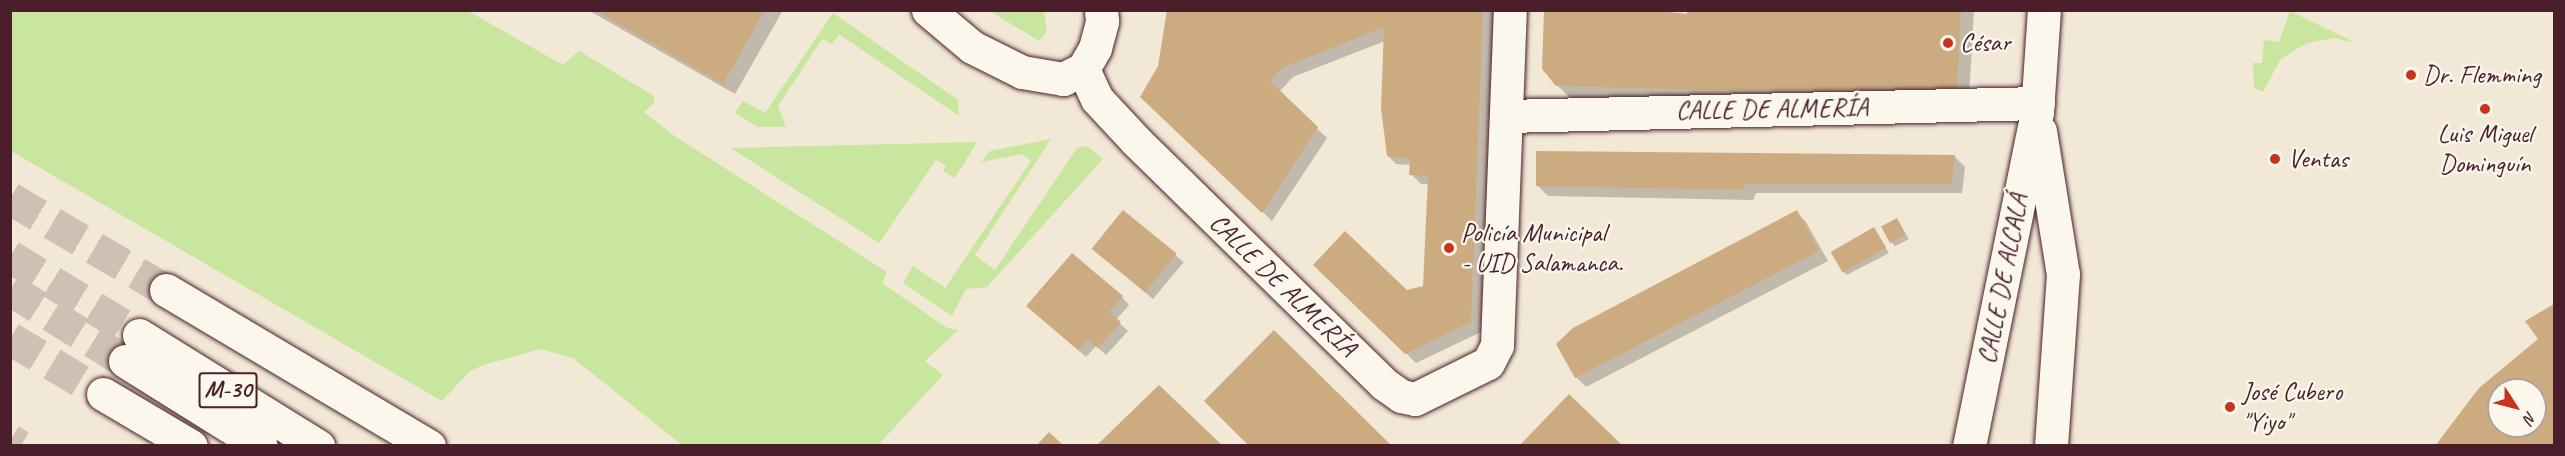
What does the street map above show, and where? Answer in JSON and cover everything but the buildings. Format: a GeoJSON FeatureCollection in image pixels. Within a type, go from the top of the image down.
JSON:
{"type":"FeatureCollection","features":[{"type":"Feature","properties":{"kind":"main road"},"geometry":{"type":"LineString","coordinates":[[928,10],[972,46],[1022,72],[1063,79],[1083,69],[1095,48],[1102,21],[1101,10]]}},
{"type":"Feature","properties":{"kind":"main road","name":"CALLE DE ALMERÍA"},"geometry":{"type":"LineString","coordinates":[[1083,69],[1097,99],[1136,141],[1401,396],[1416,399],[1488,363],[1497,345],[1510,10]]}},
{"type":"Feature","properties":{"kind":"main road","name":"CALLE DE ALCALÁ"},"geometry":{"type":"LineString","coordinates":[[1969,446],[2037,107],[2044,10]]}},
{"type":"Feature","properties":{"kind":"main road","name":"CALLE DE ALMERÍA"},"geometry":{"type":"LineString","coordinates":[[1506,116],[2037,107]]}},
{"type":"Feature","properties":{"kind":"main road","name":"CALLE DE ALCALÁ"},"geometry":{"type":"LineString","coordinates":[[2037,107],[2063,274],[2051,446]]}},
{"type":"Feature","properties":{"kind":"main road"},"geometry":{"type":"LineString","coordinates":[[166,290],[429,446]]}},
{"type":"Feature","properties":{"kind":"main road","name":"M-30"},"geometry":{"type":"LineString","coordinates":[[261,446],[132,348],[318,446]]}},
{"type":"Feature","properties":{"kind":"main road","name":"M-30"},"geometry":{"type":"LineString","coordinates":[[103,394],[191,446]]}},
{"type":"Feature","properties":{"kind":"green space"},"geometry":{"type":"Polygon","coordinates":[[[11,10],[468,11],[563,65],[579,51],[654,96],[654,103],[644,112],[673,135],[887,272],[882,283],[947,328],[958,330],[925,361],[943,375],[877,446],[682,445],[573,358],[541,349],[483,365],[469,372],[442,401],[11,151],[11,10]]]}},
{"type":"Feature","properties":{"kind":"green space"},"geometry":{"type":"Polygon","coordinates":[[[990,11],[1044,11],[1047,31],[1039,41],[990,11]]]}},
{"type":"Feature","properties":{"kind":"green space"},"geometry":{"type":"Polygon","coordinates":[[[2290,11],[2356,43],[2334,38],[2311,42],[2296,49],[2280,60],[2263,92],[2254,88],[2253,63],[2262,63],[2264,40],[2279,42],[2290,11]]]}},
{"type":"Feature","properties":{"kind":"green space"},"geometry":{"type":"Polygon","coordinates":[[[833,13],[958,100],[959,116],[839,34],[832,44],[822,39],[778,106],[786,127],[758,127],[735,113],[743,101],[765,113],[833,13]]]}},
{"type":"Feature","properties":{"kind":"green space"},"geometry":{"type":"Polygon","coordinates":[[[1051,139],[975,255],[995,270],[1077,148],[1087,146],[1103,159],[987,287],[966,289],[952,316],[903,283],[913,266],[945,288],[1031,161],[1022,154],[981,162],[990,151],[1051,139]]]}},
{"type":"Feature","properties":{"kind":"green space"},"geometry":{"type":"Polygon","coordinates":[[[977,142],[955,178],[943,171],[946,166],[936,160],[879,243],[731,148],[977,142]]]}},
{"type":"Feature","properties":{"kind":"tunnel"},"geometry":{"type":"LineString","coordinates":[[10,198],[166,290]]}},
{"type":"Feature","properties":{"kind":"tunnel"},"geometry":{"type":"LineString","coordinates":[[10,256],[139,335]]}},
{"type":"Feature","properties":{"kind":"tunnel"},"geometry":{"type":"LineString","coordinates":[[10,289],[125,361]]}},
{"type":"Feature","properties":{"kind":"tunnel"},"geometry":{"type":"LineString","coordinates":[[10,338],[103,394]]}},
{"type":"Feature","properties":{"kind":"tunnel"},"geometry":{"type":"LineString","coordinates":[[10,440],[20,446]]}},
{"type":"Feature","properties":{"kind":"place","name":"César"},"geometry":{"type":"Point","coordinates":[1948,43]}},
{"type":"Feature","properties":{"kind":"place","name":"Dr. Flemming"},"geometry":{"type":"Point","coordinates":[2411,75]}},
{"type":"Feature","properties":{"kind":"place","name":"Luis Miguel Dominguín"},"geometry":{"type":"Point","coordinates":[2485,109]}},
{"type":"Feature","properties":{"kind":"place","name":"Ventas"},"geometry":{"type":"Point","coordinates":[2275,159]}},
{"type":"Feature","properties":{"kind":"place","name":"Policía Municipal - UID Salamanca."},"geometry":{"type":"Point","coordinates":[1449,248]}},
{"type":"Feature","properties":{"kind":"place","name":"José Cubero \"Yiyo\""},"geometry":{"type":"Point","coordinates":[2230,407]}}]}
